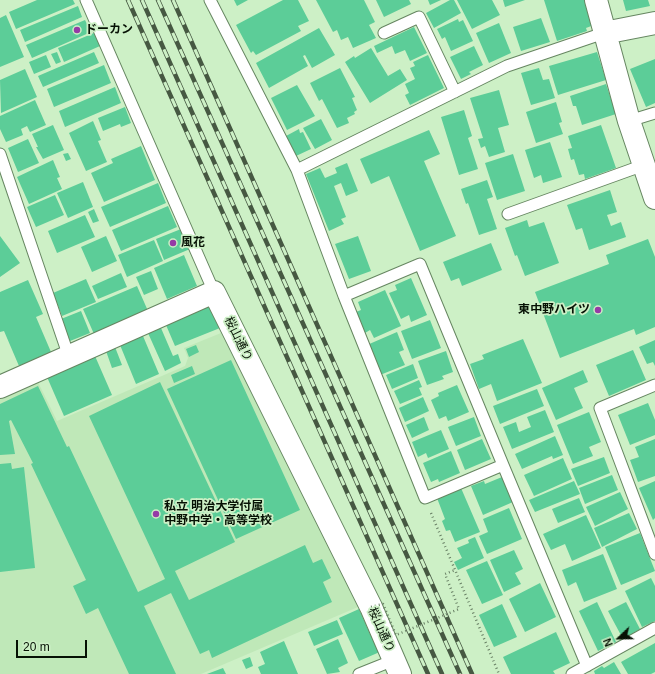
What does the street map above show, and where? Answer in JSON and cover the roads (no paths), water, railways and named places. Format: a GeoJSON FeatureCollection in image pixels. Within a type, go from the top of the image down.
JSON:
{"type":"FeatureCollection","features":[{"type":"Feature","properties":{"kind":"street"},"geometry":{"type":"LineString","coordinates":[[596,0],[629,121],[654,190]]}},
{"type":"Feature","properties":{"kind":"street"},"geometry":{"type":"LineString","coordinates":[[604,33],[655,23]]}},
{"type":"Feature","properties":{"kind":"street"},"geometry":{"type":"LineString","coordinates":[[0,387],[214,292]]}},
{"type":"Feature","properties":{"kind":"street","name":"桜山通り"},"geometry":{"type":"LineString","coordinates":[[214,292],[371,607],[397,667]]}},
{"type":"Feature","properties":{"kind":"lane","name":"桜山通り"},"geometry":{"type":"LineString","coordinates":[[86,0],[214,292]]}},
{"type":"Feature","properties":{"kind":"lane"},"geometry":{"type":"LineString","coordinates":[[210,0],[297,170],[344,296],[425,498],[503,465]]}},
{"type":"Feature","properties":{"kind":"lane"},"geometry":{"type":"LineString","coordinates":[[384,33],[419,17],[455,92]]}},
{"type":"Feature","properties":{"kind":"lane"},"geometry":{"type":"LineString","coordinates":[[297,170],[508,66],[604,33]]}},
{"type":"Feature","properties":{"kind":"lane"},"geometry":{"type":"LineString","coordinates":[[629,121],[655,113]]}},
{"type":"Feature","properties":{"kind":"lane"},"geometry":{"type":"LineString","coordinates":[[0,154],[69,357]]}},
{"type":"Feature","properties":{"kind":"lane"},"geometry":{"type":"LineString","coordinates":[[508,214],[644,165]]}},
{"type":"Feature","properties":{"kind":"lane"},"geometry":{"type":"LineString","coordinates":[[344,296],[420,264],[587,666]]}},
{"type":"Feature","properties":{"kind":"lane"},"geometry":{"type":"LineString","coordinates":[[655,385],[600,408],[655,554]]}},
{"type":"Feature","properties":{"kind":"lane"},"geometry":{"type":"LineString","coordinates":[[572,674],[655,628]]}},
{"type":"Feature","properties":{"kind":"lane"},"geometry":{"type":"LineString","coordinates":[[359,674],[397,667]]}},
{"type":"Feature","properties":{"kind":"railway"},"geometry":{"type":"LineString","coordinates":[[128,0],[428,674]]}},
{"type":"Feature","properties":{"kind":"railway"},"geometry":{"type":"LineString","coordinates":[[142,0],[442,674]]}},
{"type":"Feature","properties":{"kind":"railway"},"geometry":{"type":"LineString","coordinates":[[158,0],[460,674]]}},
{"type":"Feature","properties":{"kind":"railway"},"geometry":{"type":"LineString","coordinates":[[173,0],[472,674]]}},
{"type":"Feature","properties":{"kind":"place","name":"ドーカン"},"geometry":{"type":"Point","coordinates":[77,30]}},
{"type":"Feature","properties":{"kind":"place","name":"風花"},"geometry":{"type":"Point","coordinates":[173,243]}},
{"type":"Feature","properties":{"kind":"place","name":"東中野ハイツ"},"geometry":{"type":"Point","coordinates":[598,310]}},
{"type":"Feature","properties":{"kind":"place","name":"私立 明治大学付属 中野中学・高等学校"},"geometry":{"type":"Point","coordinates":[156,514]}}]}
